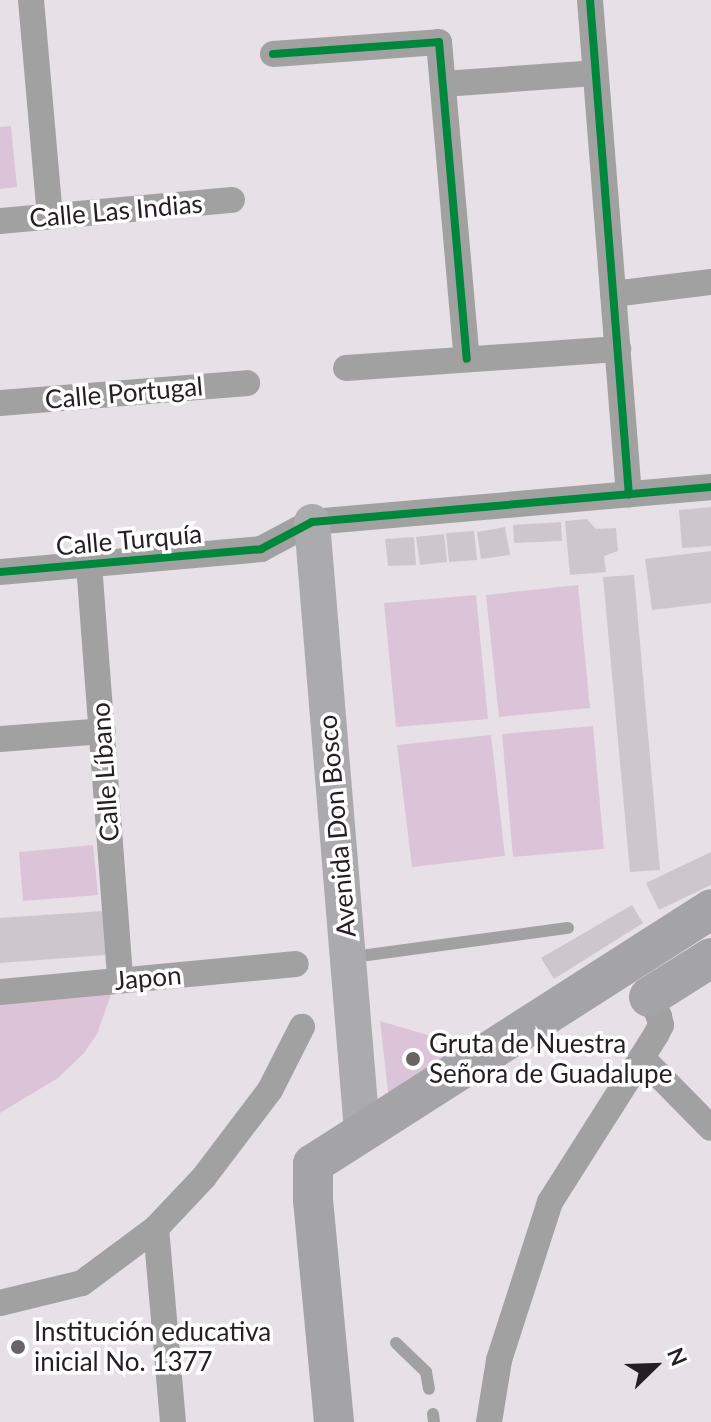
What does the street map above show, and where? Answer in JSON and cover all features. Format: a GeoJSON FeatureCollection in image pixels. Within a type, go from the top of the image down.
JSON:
{"type":"FeatureCollection","features":[{"type":"Feature","properties":{"kind":"main road","name":"Avenida Don Bosco"},"geometry":{"type":"LineString","coordinates":[[312,522],[362,1130]]}},
{"type":"Feature","properties":{"kind":"main road"},"geometry":{"type":"LineString","coordinates":[[334,1422],[313,1199],[313,1164],[711,909]]}},
{"type":"Feature","properties":{"kind":"main road"},"geometry":{"type":"LineString","coordinates":[[649,997],[711,958]]}},
{"type":"Feature","properties":{"kind":"street"},"geometry":{"type":"LineString","coordinates":[[31,0],[50,216]]}},
{"type":"Feature","properties":{"kind":"street"},"geometry":{"type":"LineString","coordinates":[[590,0],[629,494]]}},
{"type":"Feature","properties":{"kind":"street"},"geometry":{"type":"LineString","coordinates":[[273,54],[439,42],[467,359]]}},
{"type":"Feature","properties":{"kind":"street"},"geometry":{"type":"LineString","coordinates":[[443,84],[595,73]]}},
{"type":"Feature","properties":{"kind":"street","name":"Calle Las Indias"},"geometry":{"type":"LineString","coordinates":[[0,221],[232,200]]}},
{"type":"Feature","properties":{"kind":"street"},"geometry":{"type":"LineString","coordinates":[[613,294],[711,282]]}},
{"type":"Feature","properties":{"kind":"street"},"geometry":{"type":"LineString","coordinates":[[346,368],[618,349]]}},
{"type":"Feature","properties":{"kind":"street","name":"Calle Portugal"},"geometry":{"type":"LineString","coordinates":[[0,403],[247,383]]}},
{"type":"Feature","properties":{"kind":"street"},"geometry":{"type":"LineString","coordinates":[[312,522],[711,487]]}},
{"type":"Feature","properties":{"kind":"street","name":"Calle Turquía"},"geometry":{"type":"LineString","coordinates":[[0,572],[261,549],[312,522]]}},
{"type":"Feature","properties":{"kind":"street","name":"Calle Líbano"},"geometry":{"type":"LineString","coordinates":[[89,564],[120,980]]}},
{"type":"Feature","properties":{"kind":"street"},"geometry":{"type":"LineString","coordinates":[[0,739],[103,731]]}},
{"type":"Feature","properties":{"kind":"street","name":"Japon"},"geometry":{"type":"LineString","coordinates":[[0,992],[296,964]]}},
{"type":"Feature","properties":{"kind":"street"},"geometry":{"type":"LineString","coordinates":[[489,1422],[499,1360],[550,1202],[661,1025],[649,997]]}},
{"type":"Feature","properties":{"kind":"street"},"geometry":{"type":"LineString","coordinates":[[0,1303],[82,1283],[156,1228],[204,1177],[270,1090],[302,1027]]}},
{"type":"Feature","properties":{"kind":"street"},"geometry":{"type":"LineString","coordinates":[[642,1058],[711,1128]]}},
{"type":"Feature","properties":{"kind":"street"},"geometry":{"type":"LineString","coordinates":[[156,1228],[173,1422]]}},
{"type":"Feature","properties":{"kind":"lane"},"geometry":{"type":"LineString","coordinates":[[348,957],[568,928]]}},
{"type":"Feature","properties":{"kind":"lane"},"geometry":{"type":"LineString","coordinates":[[396,1343],[426,1372],[429,1389]]}},
{"type":"Feature","properties":{"kind":"shaded area"},"geometry":{"type":"Polygon","coordinates":[[[11,126],[17,187],[0,189],[0,127],[11,126]]]}},
{"type":"Feature","properties":{"kind":"shaded area"},"geometry":{"type":"Polygon","coordinates":[[[578,585],[590,708],[499,717],[486,595],[578,585]]]}},
{"type":"Feature","properties":{"kind":"shaded area"},"geometry":{"type":"Polygon","coordinates":[[[476,595],[488,719],[396,727],[384,603],[476,595]]]}},
{"type":"Feature","properties":{"kind":"shaded area"},"geometry":{"type":"Polygon","coordinates":[[[593,726],[604,849],[513,857],[502,734],[593,726]]]}},
{"type":"Feature","properties":{"kind":"shaded area"},"geometry":{"type":"Polygon","coordinates":[[[491,735],[505,856],[412,867],[397,745],[491,735]]]}},
{"type":"Feature","properties":{"kind":"shaded area"},"geometry":{"type":"Polygon","coordinates":[[[93,845],[98,895],[23,901],[19,852],[93,845]]]}},
{"type":"Feature","properties":{"kind":"shaded area"},"geometry":{"type":"Polygon","coordinates":[[[113,989],[97,1034],[84,1053],[58,1078],[0,1113],[0,1004],[113,989]]]}},
{"type":"Feature","properties":{"kind":"shaded area"},"geometry":{"type":"Polygon","coordinates":[[[380,1021],[465,1046],[389,1101],[380,1021]]]}},
{"type":"Feature","properties":{"kind":"building"},"geometry":{"type":"Polygon","coordinates":[[[711,507],[711,546],[682,548],[679,510],[711,507]]]}},
{"type":"Feature","properties":{"kind":"building"},"geometry":{"type":"Polygon","coordinates":[[[587,519],[596,529],[616,528],[618,551],[604,556],[606,572],[570,575],[565,521],[587,519]]]}},
{"type":"Feature","properties":{"kind":"building"},"geometry":{"type":"Polygon","coordinates":[[[561,522],[562,541],[514,543],[513,525],[561,522]]]}},
{"type":"Feature","properties":{"kind":"building"},"geometry":{"type":"Polygon","coordinates":[[[505,527],[510,555],[481,559],[477,532],[505,527]]]}},
{"type":"Feature","properties":{"kind":"building"},"geometry":{"type":"Polygon","coordinates":[[[474,531],[477,560],[449,562],[446,533],[474,531]]]}},
{"type":"Feature","properties":{"kind":"building"},"geometry":{"type":"Polygon","coordinates":[[[444,534],[447,562],[420,565],[416,537],[444,534]]]}},
{"type":"Feature","properties":{"kind":"building"},"geometry":{"type":"Polygon","coordinates":[[[414,537],[416,565],[388,566],[385,539],[414,537]]]}},
{"type":"Feature","properties":{"kind":"building"},"geometry":{"type":"Polygon","coordinates":[[[711,551],[711,603],[652,610],[645,559],[711,551]]]}},
{"type":"Feature","properties":{"kind":"building"},"geometry":{"type":"Polygon","coordinates":[[[634,575],[660,870],[630,872],[603,577],[634,575]]]}},
{"type":"Feature","properties":{"kind":"building"},"geometry":{"type":"Polygon","coordinates":[[[711,852],[711,885],[659,910],[646,883],[711,852]]]}},
{"type":"Feature","properties":{"kind":"building"},"geometry":{"type":"Polygon","coordinates":[[[632,905],[643,923],[554,979],[541,958],[632,905]]]}},
{"type":"Feature","properties":{"kind":"building"},"geometry":{"type":"Polygon","coordinates":[[[103,911],[106,955],[0,963],[0,918],[103,911]]]}},
{"type":"Feature","properties":{"kind":"cycle path"},"geometry":{"type":"LineString","coordinates":[[590,0],[629,494]]}},
{"type":"Feature","properties":{"kind":"cycle path"},"geometry":{"type":"LineString","coordinates":[[273,54],[439,42],[467,359]]}},
{"type":"Feature","properties":{"kind":"cycle path"},"geometry":{"type":"LineString","coordinates":[[0,572],[261,549],[312,522],[711,487]]}},
{"type":"Feature","properties":{"kind":"place","name":"Gruta de Nuestra Señora de Guadalupe"},"geometry":{"type":"Point","coordinates":[413,1059]}},
{"type":"Feature","properties":{"kind":"place","name":"Institución educativa inicial No. 1377"},"geometry":{"type":"Point","coordinates":[18,1347]}}]}
